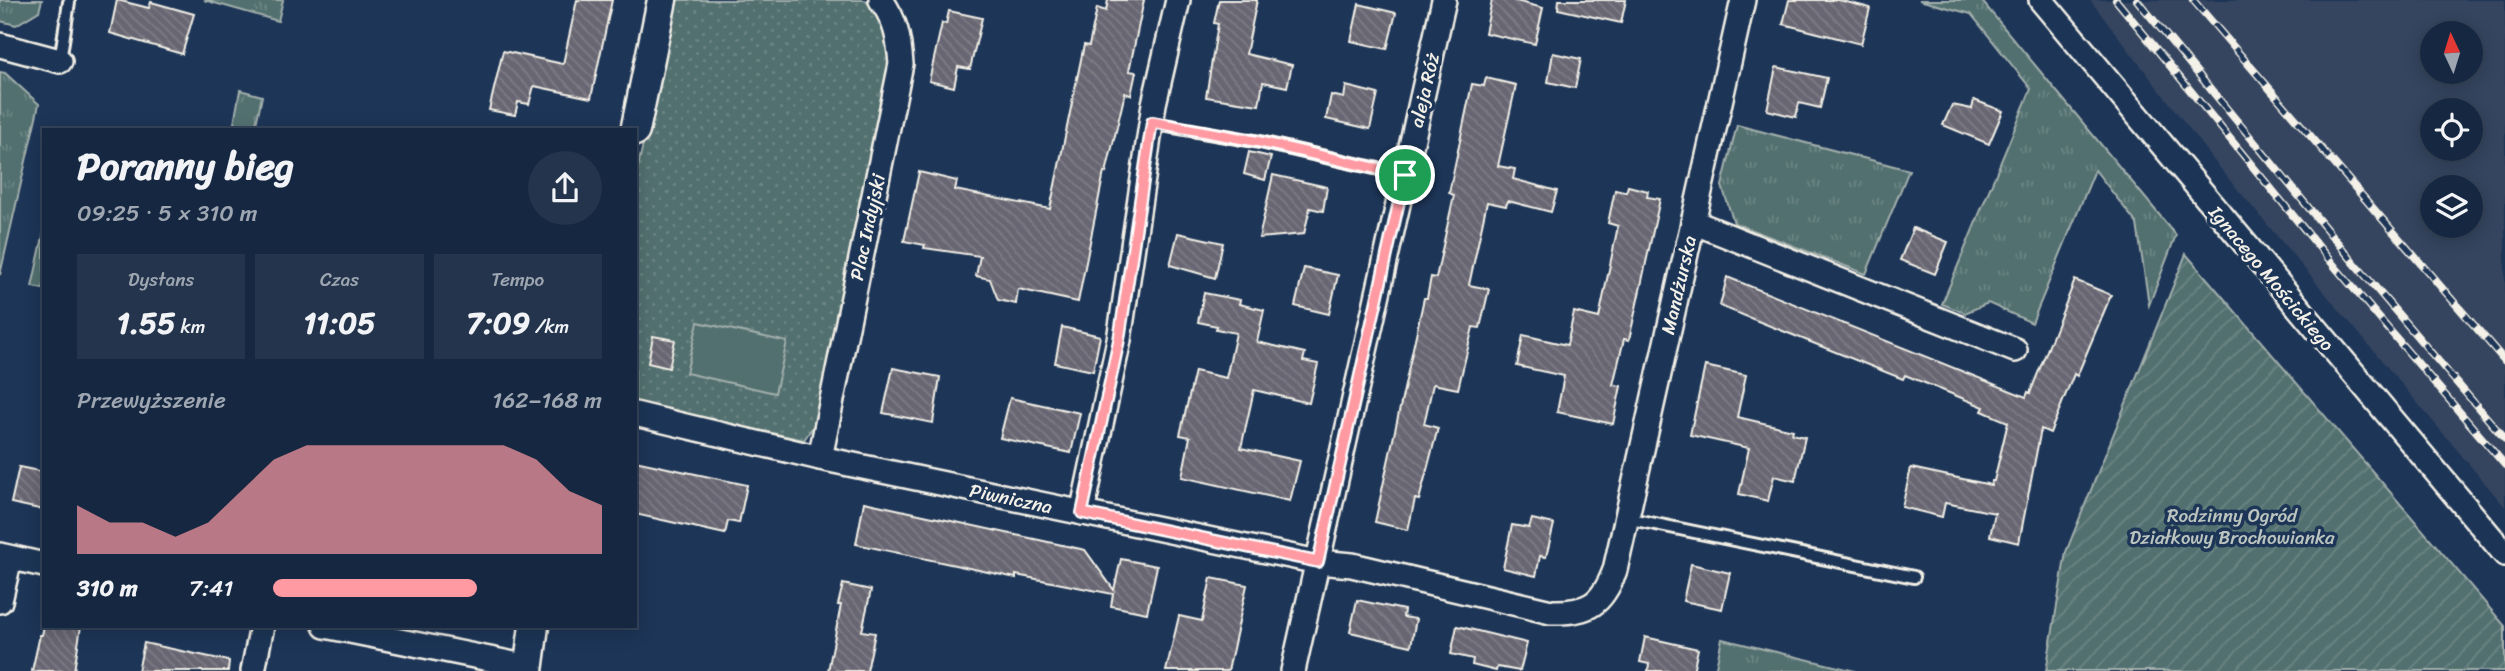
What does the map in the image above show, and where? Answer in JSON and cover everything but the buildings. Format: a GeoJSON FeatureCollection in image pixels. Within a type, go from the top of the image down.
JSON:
{"type":"FeatureCollection","features":[{"type":"Feature","properties":{"kind":"street"},"geometry":{"type":"LineString","coordinates":[[636,128],[662,0]]}},
{"type":"Feature","properties":{"kind":"street","name":"Plac Indyjski"},"geometry":{"type":"LineString","coordinates":[[820,457],[901,64],[898,33],[881,0]]}},
{"type":"Feature","properties":{"kind":"street"},"geometry":{"type":"LineString","coordinates":[[1082,513],[1119,340],[1152,122],[1178,0]]}},
{"type":"Feature","properties":{"kind":"street","name":"aleja Róż"},"geometry":{"type":"LineString","coordinates":[[1293,671],[1444,0]]}},
{"type":"Feature","properties":{"kind":"street","name":"Mandżurska"},"geometry":{"type":"LineString","coordinates":[[1615,570],[1742,0]]}},
{"type":"Feature","properties":{"kind":"street","name":"Ignacego Mościckiego"},"geometry":{"type":"LineString","coordinates":[[2041,0],[2505,554]]}},
{"type":"Feature","properties":{"kind":"street"},"geometry":{"type":"LineString","coordinates":[[0,45],[60,61]]}},
{"type":"Feature","properties":{"kind":"street"},"geometry":{"type":"LineString","coordinates":[[1692,222],[2015,350]]}},
{"type":"Feature","properties":{"kind":"street","name":"Piwniczna"},"geometry":{"type":"LineString","coordinates":[[637,414],[1082,513],[1318,562],[1352,565],[1551,612],[1576,613],[1595,603],[1607,590],[1615,570]]}},
{"type":"Feature","properties":{"kind":"street"},"geometry":{"type":"LineString","coordinates":[[0,601],[5,556],[42,565]]}},
{"type":"Feature","properties":{"kind":"street"},"geometry":{"type":"LineString","coordinates":[[253,671],[262,628]]}},
{"type":"Feature","properties":{"kind":"street"},"geometry":{"type":"LineString","coordinates":[[335,628],[528,669],[534,628]]}},
{"type":"Feature","properties":{"kind":"lane"},"geometry":{"type":"LineString","coordinates":[[60,61],[69,2]]}},
{"type":"Feature","properties":{"kind":"lane"},"geometry":{"type":"LineString","coordinates":[[1152,122],[1260,142],[1405,175]]}},
{"type":"Feature","properties":{"kind":"lane"},"geometry":{"type":"LineString","coordinates":[[1626,518],[1913,577]]}},
{"type":"Feature","properties":{"kind":"shaded area"},"geometry":{"type":"Polygon","coordinates":[[[2090,0],[2505,0],[2505,507],[2218,166],[2090,0]]]}},
{"type":"Feature","properties":{"kind":"green space"},"geometry":{"type":"Polygon","coordinates":[[[0,0],[42,0],[39,11],[16,25],[0,21],[0,0]]]}},
{"type":"Feature","properties":{"kind":"green space"},"geometry":{"type":"Polygon","coordinates":[[[204,0],[283,0],[278,21],[204,0]]]}},
{"type":"Feature","properties":{"kind":"green space"},"geometry":{"type":"Polygon","coordinates":[[[674,0],[865,0],[879,18],[890,46],[885,97],[814,425],[804,440],[637,403],[637,172],[674,0]]]}},
{"type":"Feature","properties":{"kind":"green space"},"geometry":{"type":"Polygon","coordinates":[[[1919,0],[1981,0],[2176,235],[2149,305],[2137,224],[2095,170],[2032,323],[1988,303],[1965,313],[1942,304],[2031,89],[1971,14],[1919,0]]]}},
{"type":"Feature","properties":{"kind":"green space"},"geometry":{"type":"Polygon","coordinates":[[[0,72],[5,73],[39,104],[0,275],[0,72]]]}},
{"type":"Feature","properties":{"kind":"green space"},"geometry":{"type":"Polygon","coordinates":[[[240,90],[262,96],[255,128],[233,128],[240,90]]]}},
{"type":"Feature","properties":{"kind":"green space"},"geometry":{"type":"Polygon","coordinates":[[[1737,125],[1909,170],[1866,274],[1734,223],[1722,186],[1737,125]]]}},
{"type":"Feature","properties":{"kind":"green space"},"geometry":{"type":"Polygon","coordinates":[[[42,241],[42,289],[32,287],[42,241]]]}},
{"type":"Feature","properties":{"kind":"green space","name":"Rodzinny Ogród Działkowy Brochowianka"},"geometry":{"type":"Polygon","coordinates":[[[2186,254],[2505,626],[2505,671],[2046,671],[2066,552],[2186,254]]]}},
{"type":"Feature","properties":{"kind":"green space"},"geometry":{"type":"Polygon","coordinates":[[[698,322],[787,342],[775,393],[686,373],[698,322]]]}},
{"type":"Feature","properties":{"kind":"green space"},"geometry":{"type":"Polygon","coordinates":[[[1722,639],[1855,671],[1715,671],[1722,639]]]}},
{"type":"Feature","properties":{"kind":"railway"},"geometry":{"type":"LineString","coordinates":[[2116,0],[2337,269],[2505,465]]}},
{"type":"Feature","properties":{"kind":"railway"},"geometry":{"type":"LineString","coordinates":[[2137,0],[2351,259],[2505,439]]}},
{"type":"Feature","properties":{"kind":"railway"},"geometry":{"type":"LineString","coordinates":[[2193,0],[2505,361]]}},
{"type":"Feature","properties":{"kind":"route"},"geometry":{"type":"LineString","coordinates":[[1152,122],[1260,142],[1405,175],[1318,562],[1082,513],[1119,340],[1152,122]]}}]}
